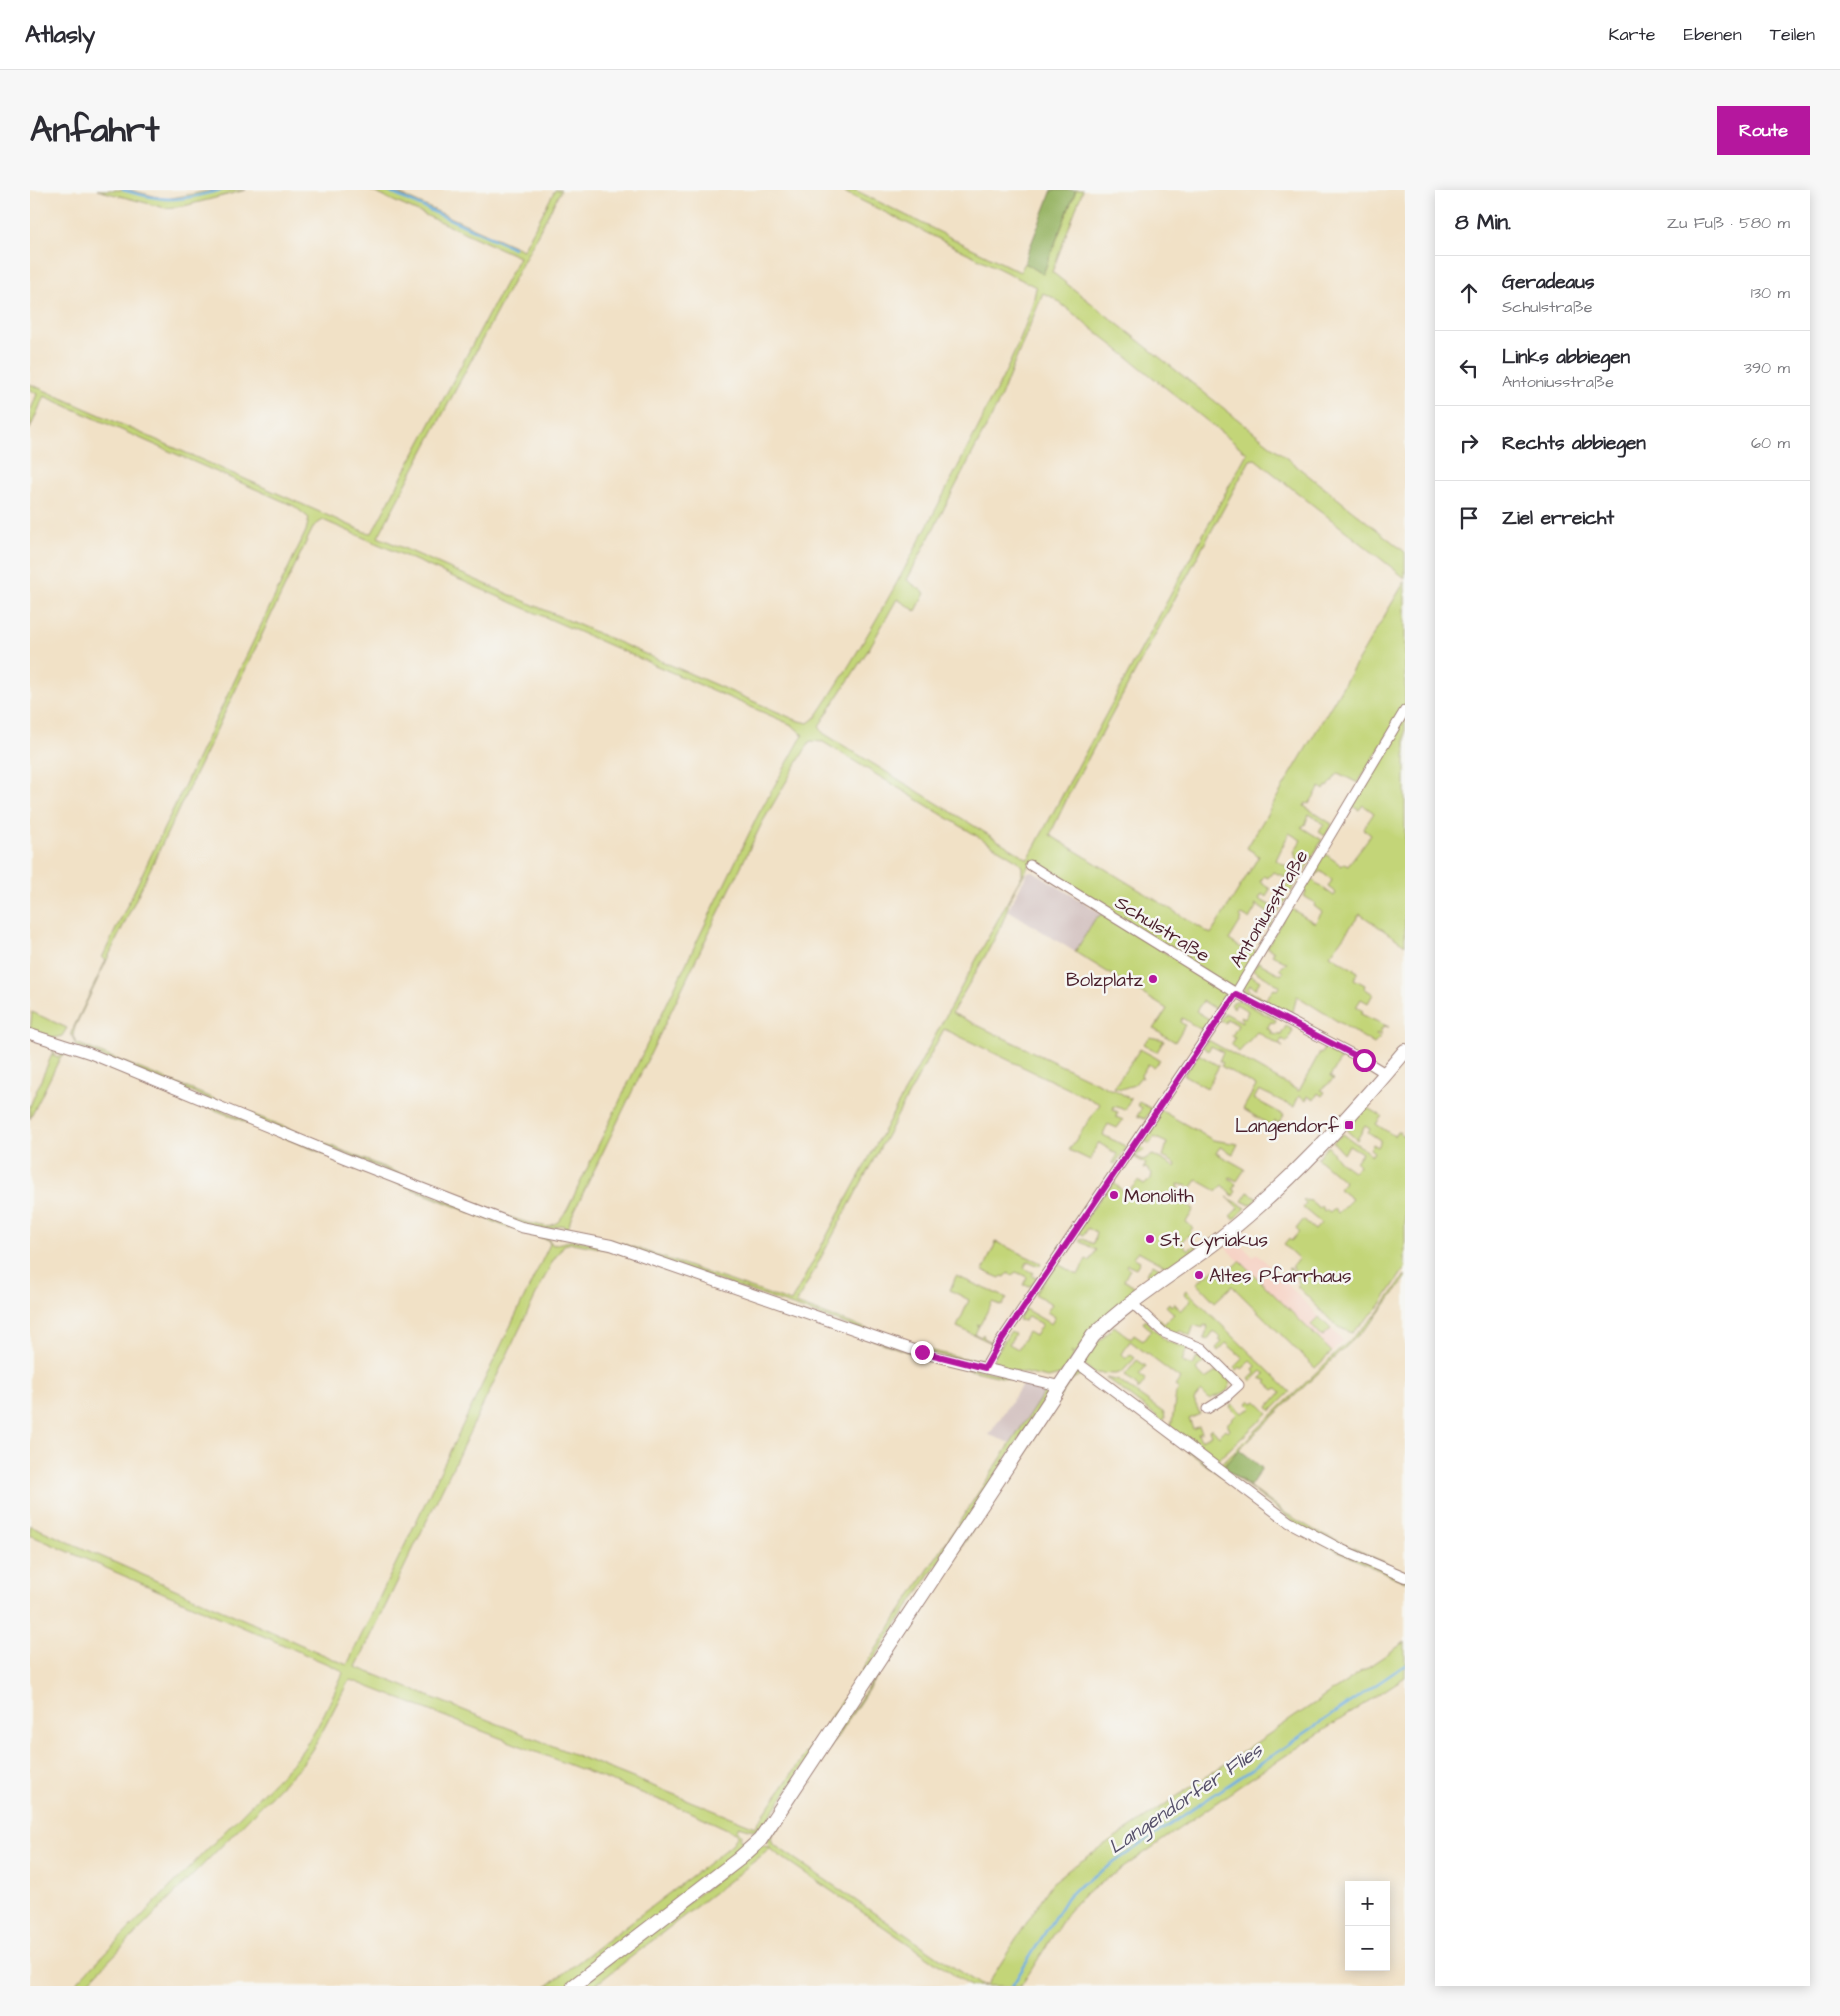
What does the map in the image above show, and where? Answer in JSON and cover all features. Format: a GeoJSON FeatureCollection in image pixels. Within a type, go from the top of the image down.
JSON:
{"type":"FeatureCollection","features":[{"type":"Feature","properties":{"kind":"main road"},"geometry":{"type":"LineString","coordinates":[[574,1986],[739,1859],[760,1840],[1058,1386],[1093,1336],[1222,1237],[1277,1190],[1345,1121],[1405,1051]]}},
{"type":"Feature","properties":{"kind":"street","name":"Antoniusstraße"},"geometry":{"type":"LineString","coordinates":[[985,1368],[998,1345],[1236,994],[1405,710]]}},
{"type":"Feature","properties":{"kind":"street","name":"Schulstraße"},"geometry":{"type":"LineString","coordinates":[[1030,866],[1236,994],[1364,1060],[1385,1073]]}},
{"type":"Feature","properties":{"kind":"street"},"geometry":{"type":"LineString","coordinates":[[30,1034],[89,1053],[507,1222],[531,1230],[610,1245],[922,1352],[1058,1386]]}},
{"type":"Feature","properties":{"kind":"street"},"geometry":{"type":"LineString","coordinates":[[1133,1304],[1164,1333],[1202,1348],[1239,1384],[1226,1398],[1207,1410]]}},
{"type":"Feature","properties":{"kind":"street"},"geometry":{"type":"LineString","coordinates":[[1075,1361],[1288,1522],[1342,1550],[1405,1578]]}},
{"type":"Feature","properties":{"kind":"shaded area"},"geometry":{"type":"Polygon","coordinates":[[[1033,871],[1102,914],[1095,919],[1075,952],[1008,910],[1028,872],[1033,871]]]}},
{"type":"Feature","properties":{"kind":"shaded area"},"geometry":{"type":"Polygon","coordinates":[[[1233,1236],[1253,1257],[1257,1253],[1343,1341],[1332,1352],[1228,1250],[1223,1243],[1233,1236]]]}},
{"type":"Feature","properties":{"kind":"shaded area"},"geometry":{"type":"Polygon","coordinates":[[[1024,1382],[1048,1388],[1011,1443],[989,1435],[1024,1382]]]}},
{"type":"Feature","properties":{"kind":"green space"},"geometry":{"type":"Polygon","coordinates":[[[97,190],[130,190],[166,199],[214,190],[246,190],[184,206],[165,208],[97,190]]]}},
{"type":"Feature","properties":{"kind":"green space"},"geometry":{"type":"Polygon","coordinates":[[[369,190],[390,190],[523,250],[555,190],[561,190],[378,537],[796,720],[808,723],[816,717],[883,608],[943,496],[1002,379],[1026,324],[1036,287],[840,190],[855,190],[1020,272],[1025,263],[1043,274],[1076,190],[1083,190],[1052,272],[1405,552],[1405,578],[1255,459],[1250,460],[1070,792],[1050,835],[1211,934],[1259,856],[1247,848],[1405,581],[1405,707],[1358,783],[1338,773],[1328,787],[1326,786],[1324,790],[1320,787],[1309,804],[1306,803],[1304,806],[1332,824],[1325,836],[1319,832],[1324,824],[1309,814],[1305,825],[1301,827],[1322,840],[1304,871],[1299,867],[1294,852],[1301,840],[1289,833],[1276,860],[1301,875],[1291,892],[1285,889],[1291,879],[1273,872],[1268,878],[1264,876],[1260,882],[1270,889],[1266,897],[1262,894],[1259,899],[1273,907],[1281,895],[1287,898],[1269,926],[1260,926],[1268,913],[1255,904],[1256,907],[1249,919],[1242,915],[1240,917],[1242,919],[1229,940],[1243,949],[1246,945],[1256,951],[1238,986],[1226,985],[1030,863],[1009,901],[1001,926],[985,957],[952,1013],[1112,1090],[1140,1049],[1160,1060],[1153,1067],[1148,1064],[1141,1075],[1143,1078],[1141,1077],[1134,1085],[1121,1089],[1115,1087],[1113,1089],[1131,1099],[1125,1110],[1114,1106],[1113,1110],[1118,1112],[1116,1117],[1123,1120],[1117,1128],[1108,1124],[1103,1135],[1127,1147],[1115,1164],[1112,1163],[1117,1154],[1099,1143],[1090,1160],[1069,1150],[1100,1104],[944,1029],[796,1304],[927,1350],[974,1360],[987,1355],[994,1344],[957,1327],[969,1300],[950,1290],[956,1276],[1007,1298],[1002,1306],[992,1302],[980,1325],[977,1324],[979,1326],[975,1334],[981,1337],[983,1334],[984,1338],[995,1344],[984,1362],[977,1364],[923,1351],[602,1240],[568,1232],[565,1226],[559,1225],[553,1228],[541,1229],[510,1220],[76,1046],[71,1033],[106,960],[102,958],[306,531],[309,518],[294,506],[44,396],[30,429],[30,412],[37,394],[30,390],[30,384],[365,532],[372,533],[519,257],[369,190]],[[1043,293],[997,406],[907,580],[925,593],[916,611],[897,599],[870,647],[819,726],[823,733],[1028,859],[1247,453],[1054,298],[1043,293]],[[323,520],[314,526],[74,1029],[73,1036],[76,1043],[500,1214],[548,1227],[558,1222],[567,1210],[758,815],[803,735],[792,725],[323,520]],[[810,741],[762,823],[571,1218],[568,1229],[627,1245],[791,1302],[1022,875],[1022,867],[1018,861],[823,742],[810,741]]]}},
{"type":"Feature","properties":{"kind":"green space"},"geometry":{"type":"Polygon","coordinates":[[[1052,190],[1076,190],[1043,274],[1025,263],[1025,260],[1052,190]]]}},
{"type":"Feature","properties":{"kind":"green space"},"geometry":{"type":"Polygon","coordinates":[[[1405,713],[1405,945],[1360,914],[1330,955],[1358,972],[1354,979],[1365,985],[1364,988],[1373,994],[1368,1003],[1361,999],[1356,1007],[1363,1011],[1361,1014],[1389,1027],[1384,1026],[1381,1029],[1381,1036],[1377,1033],[1376,1035],[1380,1038],[1374,1044],[1297,996],[1291,1019],[1245,995],[1243,987],[1250,975],[1260,981],[1255,989],[1251,985],[1248,987],[1248,990],[1265,1000],[1274,989],[1277,990],[1280,986],[1253,970],[1258,962],[1281,975],[1283,972],[1279,969],[1287,963],[1272,955],[1274,952],[1267,947],[1290,908],[1315,923],[1322,912],[1314,906],[1315,903],[1304,896],[1306,892],[1301,889],[1308,877],[1334,896],[1336,893],[1328,887],[1332,880],[1320,871],[1316,876],[1313,870],[1324,853],[1342,866],[1344,863],[1348,865],[1371,835],[1363,829],[1374,813],[1363,805],[1359,810],[1352,806],[1405,713]]]}},
{"type":"Feature","properties":{"kind":"green space"},"geometry":{"type":"Polygon","coordinates":[[[1102,914],[1229,992],[1229,996],[1219,1011],[1203,1001],[1196,1011],[1212,1021],[1205,1032],[1182,1018],[1180,1022],[1185,1025],[1175,1042],[1154,1029],[1167,1009],[1075,952],[1095,919],[1102,914]]]}},
{"type":"Feature","properties":{"kind":"green space"},"geometry":{"type":"Polygon","coordinates":[[[1239,1000],[1276,1020],[1275,1023],[1271,1022],[1267,1028],[1272,1031],[1271,1034],[1281,1035],[1286,1026],[1293,1030],[1287,1042],[1282,1039],[1279,1044],[1283,1047],[1257,1032],[1239,1052],[1231,1045],[1235,1038],[1232,1036],[1238,1025],[1227,1019],[1225,1023],[1220,1021],[1225,1013],[1242,1022],[1241,1016],[1245,1018],[1248,1011],[1236,1004],[1234,1008],[1231,1005],[1239,1000]]]}},
{"type":"Feature","properties":{"kind":"green space"},"geometry":{"type":"Polygon","coordinates":[[[32,1012],[67,1028],[62,1036],[54,1038],[30,1031],[32,1012]]]}},
{"type":"Feature","properties":{"kind":"green space"},"geometry":{"type":"Polygon","coordinates":[[[30,1037],[50,1044],[52,1047],[54,1056],[58,1057],[66,1051],[70,1051],[93,1057],[335,1157],[506,1224],[546,1236],[553,1245],[573,1240],[600,1244],[902,1349],[947,1362],[1026,1380],[1027,1383],[940,1363],[612,1250],[572,1243],[564,1245],[552,1262],[356,1667],[755,1827],[842,1701],[1047,1388],[1032,1384],[1035,1382],[1047,1386],[1049,1394],[763,1827],[757,1831],[739,1826],[737,1829],[741,1835],[740,1840],[742,1842],[748,1838],[751,1839],[749,1845],[567,1986],[547,1986],[710,1862],[733,1843],[738,1834],[693,1813],[351,1680],[348,1682],[317,1742],[303,1763],[84,1986],[73,1986],[294,1761],[315,1730],[343,1673],[339,1669],[30,1535],[30,1525],[347,1665],[550,1244],[548,1240],[504,1226],[71,1052],[61,1056],[30,1119],[30,1106],[53,1052],[52,1048],[30,1037]]]}},
{"type":"Feature","properties":{"kind":"green space"},"geometry":{"type":"Polygon","coordinates":[[[1150,1037],[1164,1040],[1157,1052],[1143,1044],[1150,1037]]]}},
{"type":"Feature","properties":{"kind":"green space"},"geometry":{"type":"Polygon","coordinates":[[[1208,1040],[1299,1091],[1325,1046],[1343,1055],[1330,1077],[1334,1079],[1321,1090],[1325,1092],[1322,1096],[1318,1093],[1314,1100],[1308,1096],[1306,1100],[1299,1095],[1294,1107],[1259,1090],[1254,1099],[1284,1115],[1279,1123],[1275,1121],[1272,1126],[1243,1109],[1256,1086],[1221,1066],[1223,1063],[1219,1061],[1223,1052],[1211,1046],[1208,1051],[1203,1047],[1208,1040]]]}},
{"type":"Feature","properties":{"kind":"green space"},"geometry":{"type":"Polygon","coordinates":[[[1198,1054],[1219,1066],[1207,1088],[1184,1075],[1198,1054]]]}},
{"type":"Feature","properties":{"kind":"green space"},"geometry":{"type":"Polygon","coordinates":[[[1139,1102],[1152,1109],[1145,1119],[1137,1116],[1142,1108],[1137,1105],[1139,1102]]]}},
{"type":"Feature","properties":{"kind":"green space"},"geometry":{"type":"Polygon","coordinates":[[[1365,1106],[1382,1116],[1376,1124],[1394,1136],[1398,1131],[1405,1137],[1405,1268],[1379,1307],[1352,1333],[1336,1326],[1298,1287],[1297,1278],[1288,1269],[1290,1268],[1308,1283],[1293,1268],[1293,1264],[1299,1259],[1284,1245],[1289,1239],[1291,1241],[1299,1232],[1296,1229],[1303,1220],[1315,1230],[1321,1223],[1303,1208],[1306,1204],[1304,1200],[1311,1201],[1319,1208],[1321,1206],[1324,1211],[1326,1210],[1330,1213],[1334,1209],[1338,1213],[1352,1199],[1339,1189],[1345,1182],[1317,1158],[1328,1146],[1339,1161],[1354,1172],[1359,1165],[1356,1162],[1362,1153],[1349,1145],[1344,1154],[1333,1142],[1343,1134],[1372,1155],[1374,1152],[1370,1149],[1373,1144],[1378,1147],[1380,1140],[1368,1132],[1370,1129],[1365,1126],[1357,1140],[1347,1131],[1365,1106]]]}},
{"type":"Feature","properties":{"kind":"green space"},"geometry":{"type":"Polygon","coordinates":[[[1160,1110],[1213,1140],[1238,1144],[1233,1154],[1220,1147],[1216,1153],[1245,1169],[1237,1181],[1229,1178],[1236,1184],[1233,1189],[1236,1191],[1233,1196],[1223,1185],[1217,1191],[1197,1180],[1192,1187],[1178,1184],[1179,1193],[1185,1194],[1183,1202],[1194,1209],[1186,1222],[1193,1228],[1190,1231],[1192,1237],[1188,1235],[1181,1242],[1188,1250],[1195,1245],[1198,1248],[1169,1268],[1138,1251],[1133,1257],[1140,1261],[1136,1268],[1127,1264],[1126,1266],[1130,1269],[1124,1280],[1141,1292],[1075,1353],[1071,1352],[1074,1356],[1060,1375],[1048,1378],[993,1366],[991,1362],[1010,1332],[1015,1334],[1009,1344],[1018,1349],[1028,1332],[1035,1336],[1042,1324],[1028,1316],[1025,1321],[1018,1320],[1025,1309],[1051,1324],[1055,1317],[1047,1312],[1052,1304],[1035,1294],[1056,1263],[1078,1275],[1086,1259],[1090,1261],[1096,1250],[1079,1241],[1081,1238],[1093,1244],[1096,1233],[1088,1228],[1084,1235],[1077,1232],[1112,1181],[1126,1194],[1138,1181],[1144,1185],[1151,1179],[1152,1173],[1146,1168],[1143,1169],[1146,1164],[1134,1157],[1128,1157],[1136,1145],[1145,1150],[1135,1156],[1143,1160],[1153,1155],[1175,1167],[1176,1164],[1163,1157],[1167,1143],[1154,1137],[1150,1144],[1141,1138],[1160,1110]]]}},
{"type":"Feature","properties":{"kind":"green space"},"geometry":{"type":"Polygon","coordinates":[[[1248,1192],[1258,1198],[1250,1205],[1242,1201],[1248,1192]]]}},
{"type":"Feature","properties":{"kind":"green space"},"geometry":{"type":"Polygon","coordinates":[[[1227,1197],[1246,1208],[1234,1219],[1230,1216],[1238,1208],[1227,1197]]]}},
{"type":"Feature","properties":{"kind":"green space"},"geometry":{"type":"Polygon","coordinates":[[[996,1242],[1041,1263],[1039,1266],[1028,1261],[1024,1268],[1034,1273],[1032,1276],[1037,1278],[1031,1286],[1023,1285],[1027,1277],[1016,1272],[1012,1275],[1008,1273],[1005,1277],[1002,1276],[1000,1278],[983,1271],[996,1242]]]}},
{"type":"Feature","properties":{"kind":"green space"},"geometry":{"type":"Polygon","coordinates":[[[1240,1261],[1332,1352],[1315,1368],[1232,1286],[1215,1302],[1197,1283],[1214,1269],[1223,1277],[1225,1275],[1223,1272],[1231,1267],[1233,1268],[1240,1261]]]}},
{"type":"Feature","properties":{"kind":"green space"},"geometry":{"type":"Polygon","coordinates":[[[1153,1264],[1163,1270],[1153,1278],[1146,1274],[1153,1264]]]}},
{"type":"Feature","properties":{"kind":"green space"},"geometry":{"type":"Polygon","coordinates":[[[1405,1275],[1405,1279],[1375,1319],[1239,1449],[1223,1467],[1285,1513],[1314,1530],[1405,1572],[1302,1528],[1220,1465],[1378,1313],[1405,1275]]]}},
{"type":"Feature","properties":{"kind":"green space"},"geometry":{"type":"Polygon","coordinates":[[[1186,1290],[1290,1392],[1271,1411],[1268,1407],[1281,1392],[1277,1388],[1274,1390],[1266,1383],[1268,1381],[1261,1378],[1265,1374],[1262,1371],[1251,1381],[1249,1379],[1255,1373],[1253,1370],[1256,1366],[1251,1361],[1242,1369],[1240,1367],[1237,1370],[1234,1367],[1243,1358],[1226,1343],[1218,1351],[1216,1348],[1222,1342],[1219,1340],[1221,1338],[1214,1331],[1207,1340],[1204,1338],[1208,1327],[1204,1325],[1203,1328],[1194,1325],[1190,1336],[1180,1330],[1175,1334],[1166,1331],[1154,1319],[1156,1317],[1164,1324],[1174,1314],[1166,1306],[1169,1303],[1171,1306],[1174,1303],[1181,1311],[1191,1300],[1184,1293],[1186,1290]]]}},
{"type":"Feature","properties":{"kind":"green space"},"geometry":{"type":"Polygon","coordinates":[[[1319,1317],[1331,1329],[1322,1337],[1311,1325],[1319,1317]]]}},
{"type":"Feature","properties":{"kind":"green space"},"geometry":{"type":"Polygon","coordinates":[[[1145,1320],[1166,1341],[1187,1348],[1182,1362],[1193,1366],[1197,1357],[1205,1361],[1196,1370],[1205,1379],[1219,1370],[1230,1382],[1228,1389],[1223,1394],[1209,1399],[1201,1391],[1194,1400],[1200,1414],[1189,1419],[1193,1429],[1199,1426],[1202,1432],[1198,1434],[1201,1440],[1211,1435],[1209,1430],[1212,1428],[1219,1436],[1226,1429],[1228,1431],[1230,1429],[1227,1424],[1237,1414],[1230,1407],[1232,1404],[1242,1413],[1252,1408],[1247,1403],[1250,1400],[1253,1403],[1256,1401],[1268,1413],[1218,1460],[1211,1460],[1168,1430],[1172,1422],[1176,1393],[1179,1389],[1175,1386],[1180,1379],[1130,1341],[1122,1354],[1126,1358],[1130,1354],[1135,1358],[1122,1372],[1115,1374],[1094,1373],[1084,1365],[1083,1358],[1114,1326],[1131,1339],[1134,1335],[1143,1341],[1151,1330],[1143,1323],[1145,1320]]]}},
{"type":"Feature","properties":{"kind":"green space"},"geometry":{"type":"Polygon","coordinates":[[[1137,1360],[1146,1366],[1139,1375],[1146,1380],[1138,1391],[1138,1387],[1125,1375],[1137,1360]]]}},
{"type":"Feature","properties":{"kind":"green space"},"geometry":{"type":"Polygon","coordinates":[[[1081,1371],[1279,1517],[1405,1579],[1405,1582],[1295,1531],[1087,1376],[1080,1375],[1071,1380],[771,1838],[773,1844],[962,1973],[981,1985],[987,1985],[1052,1883],[1071,1868],[1405,1642],[1405,1677],[1250,1779],[1080,1898],[1068,1912],[1021,1986],[970,1986],[770,1849],[594,1986],[580,1986],[762,1845],[770,1848],[767,1841],[1075,1372],[1081,1371]]]}},
{"type":"Feature","properties":{"kind":"green space"},"geometry":{"type":"Polygon","coordinates":[[[1106,1378],[1119,1381],[1164,1413],[1165,1418],[1163,1421],[1106,1378]]]}},
{"type":"Feature","properties":{"kind":"green space"},"geometry":{"type":"Polygon","coordinates":[[[1239,1449],[1262,1468],[1250,1486],[1223,1467],[1239,1449]]]}},
{"type":"Feature","properties":{"kind":"waterway"},"geometry":{"type":"LineString","coordinates":[[123,190],[162,199],[182,198],[222,190]]}},
{"type":"Feature","properties":{"kind":"waterway"},"geometry":{"type":"LineString","coordinates":[[385,190],[514,248]]}},
{"type":"Feature","properties":{"kind":"waterway","name":"Langendorfer Flies"},"geometry":{"type":"LineString","coordinates":[[1012,1986],[1067,1897],[1075,1889],[1405,1665]]}},
{"type":"Feature","properties":{"kind":"place","name":"Bolzplatz"},"geometry":{"type":"Point","coordinates":[1153,979]}},
{"type":"Feature","properties":{"kind":"place","name":"Langendorf"},"geometry":{"type":"Point","coordinates":[1349,1125]}},
{"type":"Feature","properties":{"kind":"place","name":"Monolith"},"geometry":{"type":"Point","coordinates":[1114,1195]}},
{"type":"Feature","properties":{"kind":"place","name":"St. Cyriakus"},"geometry":{"type":"Point","coordinates":[1150,1239]}},
{"type":"Feature","properties":{"kind":"place","name":"Altes Pfarrhaus"},"geometry":{"type":"Point","coordinates":[1199,1275]}},
{"type":"Feature","properties":{"kind":"route"},"geometry":{"type":"LineString","coordinates":[[922,1352],[985,1368],[998,1345],[1236,994],[1364,1060]]}}]}
